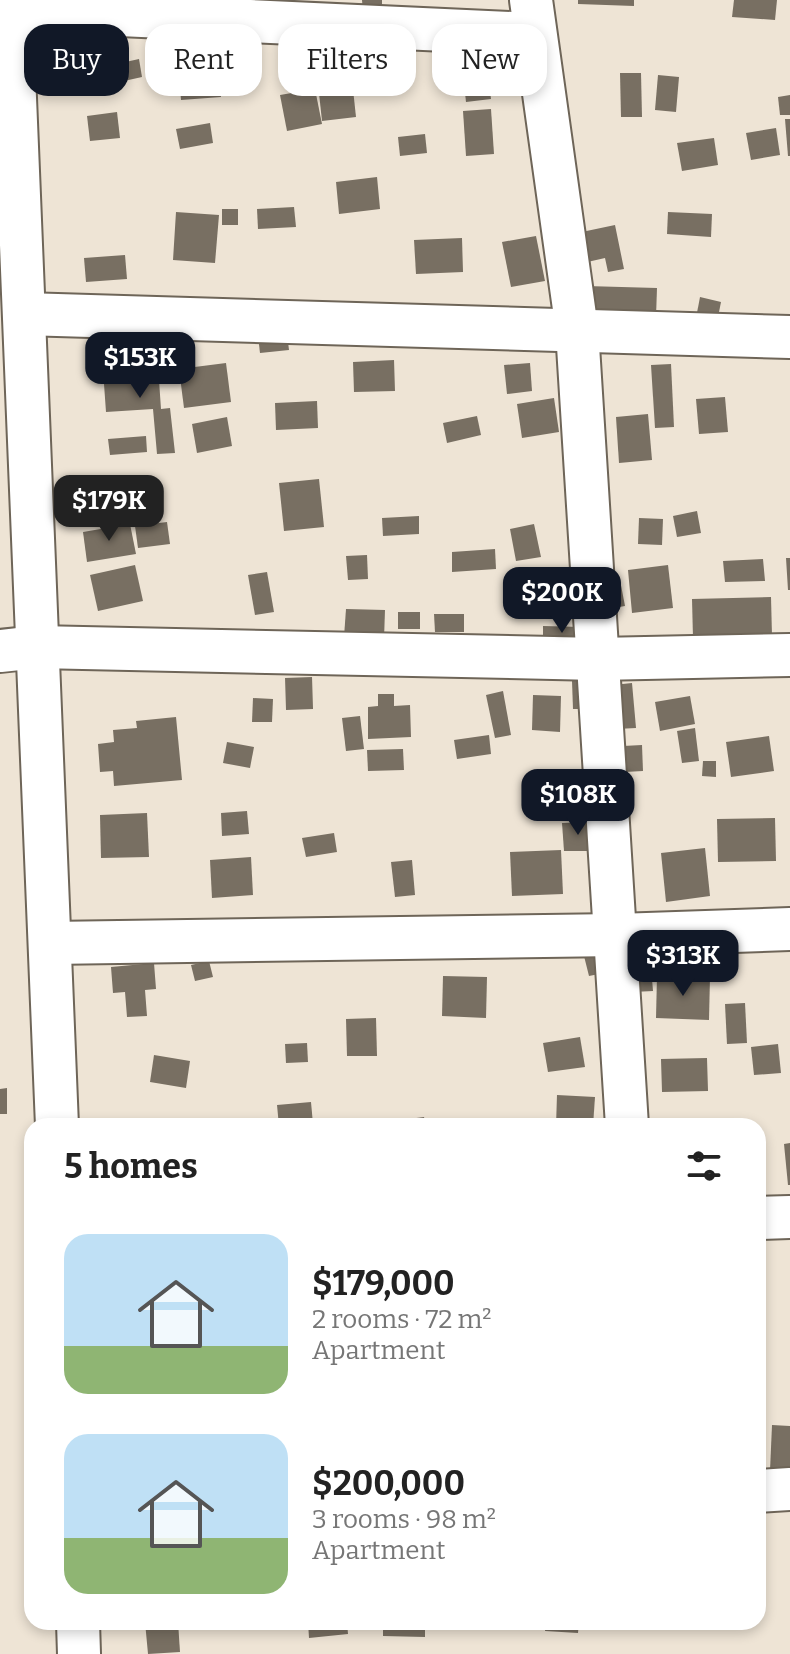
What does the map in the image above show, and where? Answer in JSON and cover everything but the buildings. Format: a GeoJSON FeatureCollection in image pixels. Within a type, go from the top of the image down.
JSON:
{"type":"FeatureCollection","features":[{"type":"Feature","properties":{"kind":"street"},"geometry":{"type":"LineString","coordinates":[[57,1118],[50,943],[19,649],[13,371],[24,314],[11,5],[532,17],[577,330],[627,1118]]}},
{"type":"Feature","properties":{"kind":"street"},"geometry":{"type":"LineString","coordinates":[[24,314],[790,337]]}},
{"type":"Feature","properties":{"kind":"street"},"geometry":{"type":"LineString","coordinates":[[19,649],[598,659],[790,655]]}},
{"type":"Feature","properties":{"kind":"street"},"geometry":{"type":"LineString","coordinates":[[50,943],[617,935],[790,929]]}},
{"type":"Feature","properties":{"kind":"street"},"geometry":{"type":"LineString","coordinates":[[766,1218],[790,1217]]}},
{"type":"Feature","properties":{"kind":"street"},"geometry":{"type":"LineString","coordinates":[[766,1490],[790,1489]]}},
{"type":"Feature","properties":{"kind":"street"},"geometry":{"type":"LineString","coordinates":[[78,1630],[79,1654]]}}]}
